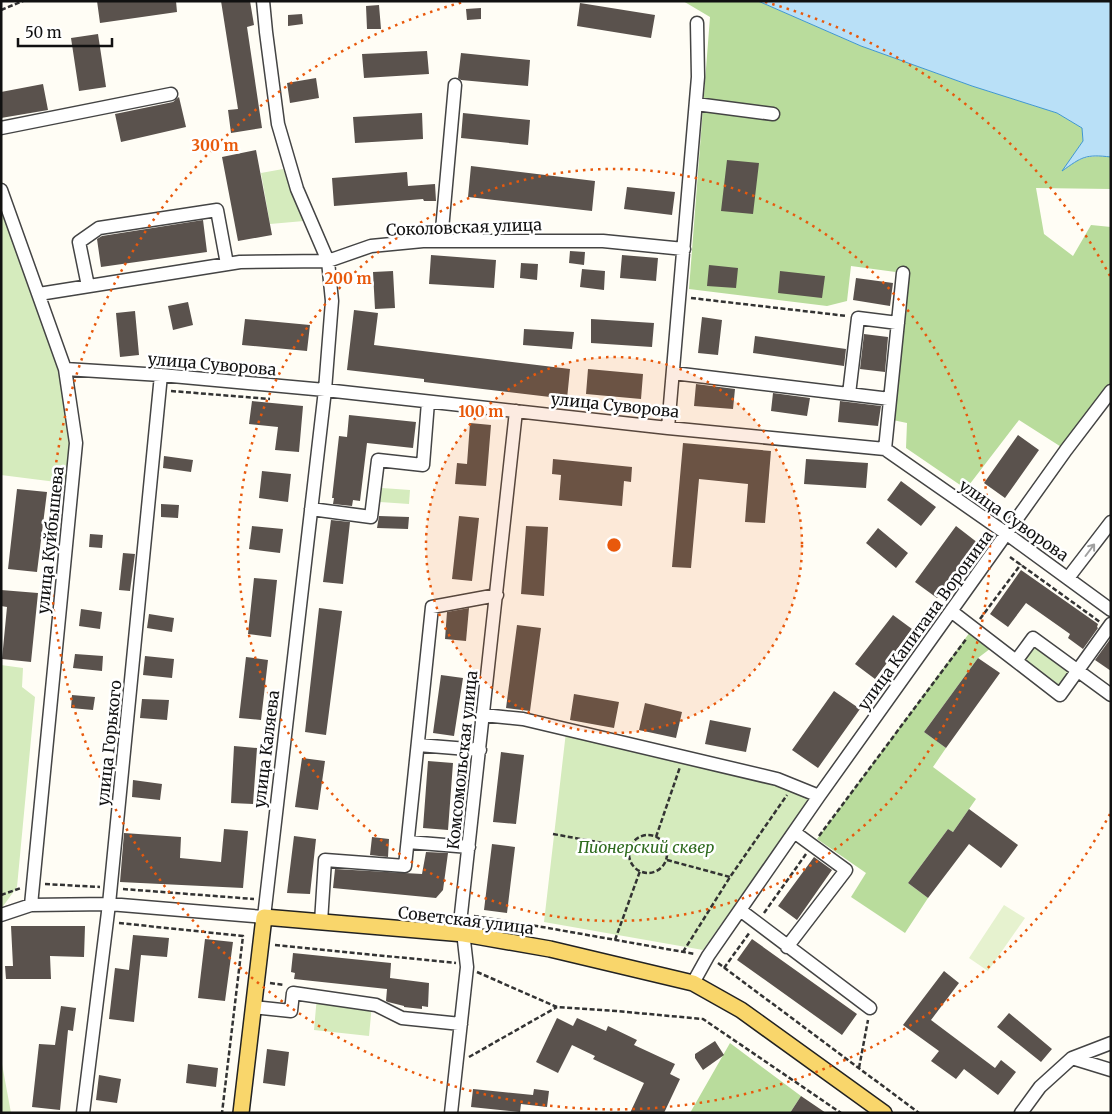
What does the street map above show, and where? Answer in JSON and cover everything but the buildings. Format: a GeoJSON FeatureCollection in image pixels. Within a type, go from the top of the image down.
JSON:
{"type":"FeatureCollection","features":[{"type":"Feature","properties":{"kind":"main road","name":"Советская улица"},"geometry":{"type":"LineString","coordinates":[[264,917],[464,934],[550,948],[693,983],[741,1010],[884,1113]]}},
{"type":"Feature","properties":{"kind":"main road","name":"улица Каляева"},"geometry":{"type":"LineString","coordinates":[[241,1113],[260,1007],[264,917]]}},
{"type":"Feature","properties":{"kind":"street","name":"улица Каляева"},"geometry":{"type":"LineString","coordinates":[[263,1],[278,124],[297,189],[328,261],[332,301],[325,390],[264,917]]}},
{"type":"Feature","properties":{"kind":"street"},"geometry":{"type":"LineString","coordinates":[[668,428],[696,104],[698,23]]}},
{"type":"Feature","properties":{"kind":"street"},"geometry":{"type":"LineString","coordinates":[[441,241],[455,85]]}},
{"type":"Feature","properties":{"kind":"street"},"geometry":{"type":"LineString","coordinates":[[1,128],[171,94]]}},
{"type":"Feature","properties":{"kind":"street"},"geometry":{"type":"LineString","coordinates":[[696,104],[773,114]]}},
{"type":"Feature","properties":{"kind":"street","name":"улица Куйбышева"},"geometry":{"type":"LineString","coordinates":[[1,190],[65,369],[76,443],[32,905]]}},
{"type":"Feature","properties":{"kind":"street"},"geometry":{"type":"LineString","coordinates":[[88,286],[80,242],[99,228],[217,210],[227,264]]}},
{"type":"Feature","properties":{"kind":"street","name":"Соколовская улица"},"geometry":{"type":"LineString","coordinates":[[39,294],[240,262],[328,261],[371,246],[423,241],[603,241],[684,249]]}},
{"type":"Feature","properties":{"kind":"street"},"geometry":{"type":"LineString","coordinates":[[885,449],[904,273]]}},
{"type":"Feature","properties":{"kind":"street"},"geometry":{"type":"LineString","coordinates":[[849,394],[858,318],[898,323]]}},
{"type":"Feature","properties":{"kind":"street","name":"улица Суворова"},"geometry":{"type":"LineString","coordinates":[[65,369],[161,375],[325,390],[516,412],[885,449],[1007,534],[1111,610]]}},
{"type":"Feature","properties":{"kind":"street"},"geometry":{"type":"LineString","coordinates":[[673,373],[890,399]]}},
{"type":"Feature","properties":{"kind":"street","name":"улица Горького"},"geometry":{"type":"LineString","coordinates":[[83,1113],[111,888],[161,375]]}},
{"type":"Feature","properties":{"kind":"street","name":"улица Капитана Воронина"},"geometry":{"type":"LineString","coordinates":[[693,983],[708,956],[818,796],[1066,450],[1111,391]]}},
{"type":"Feature","properties":{"kind":"street"},"geometry":{"type":"LineString","coordinates":[[311,509],[372,516],[378,460],[422,465],[428,402]]}},
{"type":"Feature","properties":{"kind":"street","name":"Комсомольская улица"},"geometry":{"type":"LineString","coordinates":[[450,1113],[467,967],[461,914],[516,412]]}},
{"type":"Feature","properties":{"kind":"street"},"geometry":{"type":"LineString","coordinates":[[1068,578],[1111,522]]}},
{"type":"Feature","properties":{"kind":"street"},"geometry":{"type":"LineString","coordinates":[[321,922],[325,860],[406,866],[432,608],[496,595]]}},
{"type":"Feature","properties":{"kind":"street"},"geometry":{"type":"LineString","coordinates":[[951,611],[1060,695],[1078,671],[1107,624]]}},
{"type":"Feature","properties":{"kind":"street"},"geometry":{"type":"LineString","coordinates":[[1016,661],[1033,638],[1111,694]]}},
{"type":"Feature","properties":{"kind":"street"},"geometry":{"type":"LineString","coordinates":[[484,715],[523,719],[777,779],[818,796]]}},
{"type":"Feature","properties":{"kind":"street"},"geometry":{"type":"LineString","coordinates":[[418,745],[480,750]]}},
{"type":"Feature","properties":{"kind":"street"},"geometry":{"type":"LineString","coordinates":[[787,947],[846,870],[794,832]]}},
{"type":"Feature","properties":{"kind":"street"},"geometry":{"type":"LineString","coordinates":[[408,842],[469,847]]}},
{"type":"Feature","properties":{"kind":"street","name":"Советская улица"},"geometry":{"type":"LineString","coordinates":[[1,915],[32,905],[109,904],[264,917]]}},
{"type":"Feature","properties":{"kind":"street"},"geometry":{"type":"LineString","coordinates":[[740,910],[870,1008]]}},
{"type":"Feature","properties":{"kind":"street"},"geometry":{"type":"LineString","coordinates":[[260,1007],[291,1011],[293,993],[376,1005],[402,1018],[461,1024]]}},
{"type":"Feature","properties":{"kind":"street"},"geometry":{"type":"LineString","coordinates":[[1021,1113],[1040,1087],[1072,1058],[1111,1043]]}},
{"type":"Feature","properties":{"kind":"street"},"geometry":{"type":"LineString","coordinates":[[1072,1058],[1111,1070]]}},
{"type":"Feature","properties":{"kind":"path"},"geometry":{"type":"LineString","coordinates":[[1,10],[23,1]]}},
{"type":"Feature","properties":{"kind":"path"},"geometry":{"type":"LineString","coordinates":[[680,296],[858,318]]}},
{"type":"Feature","properties":{"kind":"path"},"geometry":{"type":"LineString","coordinates":[[160,391],[272,399]]}},
{"type":"Feature","properties":{"kind":"path"},"geometry":{"type":"LineString","coordinates":[[1010,556],[1107,624]]}},
{"type":"Feature","properties":{"kind":"path"},"geometry":{"type":"LineString","coordinates":[[817,839],[1020,564]]}},
{"type":"Feature","properties":{"kind":"path"},"geometry":{"type":"LineString","coordinates":[[656,837],[684,757]]}},
{"type":"Feature","properties":{"kind":"path"},"geometry":{"type":"LineString","coordinates":[[683,952],[730,877],[794,786]]}},
{"type":"Feature","properties":{"kind":"path"},"geometry":{"type":"LineString","coordinates":[[554,834],[630,848]]}},
{"type":"Feature","properties":{"kind":"path"},"geometry":{"type":"LineString","coordinates":[[643,836],[656,837],[666,846],[666,860],[658,870],[649,873],[640,871],[631,862],[630,848],[635,840],[643,836]]}},
{"type":"Feature","properties":{"kind":"path"},"geometry":{"type":"LineString","coordinates":[[759,920],[811,847]]}},
{"type":"Feature","properties":{"kind":"path"},"geometry":{"type":"LineString","coordinates":[[666,860],[730,877]]}},
{"type":"Feature","properties":{"kind":"path"},"geometry":{"type":"LineString","coordinates":[[615,940],[640,871]]}},
{"type":"Feature","properties":{"kind":"path"},"geometry":{"type":"LineString","coordinates":[[1,895],[34,884],[111,888],[254,900],[255,894]]}},
{"type":"Feature","properties":{"kind":"path"},"geometry":{"type":"LineString","coordinates":[[461,914],[708,956],[919,1113]]}},
{"type":"Feature","properties":{"kind":"path"},"geometry":{"type":"LineString","coordinates":[[114,923],[243,936],[222,1113]]}},
{"type":"Feature","properties":{"kind":"path"},"geometry":{"type":"LineString","coordinates":[[724,968],[753,928]]}},
{"type":"Feature","properties":{"kind":"path"},"geometry":{"type":"LineString","coordinates":[[273,950],[274,945],[459,964],[557,1007],[616,1010],[703,1019],[841,1113]]}},
{"type":"Feature","properties":{"kind":"path"},"geometry":{"type":"LineString","coordinates":[[260,1007],[269,982]]}},
{"type":"Feature","properties":{"kind":"path"},"geometry":{"type":"LineString","coordinates":[[456,1065],[557,1007]]}},
{"type":"Feature","properties":{"kind":"path"},"geometry":{"type":"LineString","coordinates":[[859,1068],[870,1008]]}},
{"type":"Feature","properties":{"kind":"green space"},"geometry":{"type":"Polygon","coordinates":[[[683,1],[758,1],[861,46],[972,86],[1057,113],[1082,128],[1083,141],[1063,170],[1085,158],[1096,156],[1111,157],[1111,189],[1036,188],[1044,234],[1073,256],[1091,225],[1111,227],[1111,391],[1066,450],[1019,420],[966,489],[906,448],[907,423],[888,419],[903,273],[851,266],[847,301],[827,306],[689,289],[710,17],[683,1]]]}},
{"type":"Feature","properties":{"kind":"green space"},"geometry":{"type":"Polygon","coordinates":[[[283,169],[304,221],[270,224],[261,173],[283,169]]]}},
{"type":"Feature","properties":{"kind":"green space"},"geometry":{"type":"Polygon","coordinates":[[[1,190],[65,369],[76,443],[72,484],[1,475],[1,190]]]}},
{"type":"Feature","properties":{"kind":"green space"},"geometry":{"type":"Polygon","coordinates":[[[382,488],[410,490],[409,504],[380,502],[382,488]]]}},
{"type":"Feature","properties":{"kind":"green space"},"geometry":{"type":"Polygon","coordinates":[[[973,628],[995,645],[978,658],[924,732],[946,748],[933,767],[976,799],[953,832],[948,829],[908,883],[928,898],[905,933],[851,897],[866,873],[817,839],[973,628]]]}},
{"type":"Feature","properties":{"kind":"green space"},"geometry":{"type":"Polygon","coordinates":[[[1033,638],[1078,671],[1060,695],[1016,661],[1033,638]]]}},
{"type":"Feature","properties":{"kind":"green space"},"geometry":{"type":"Polygon","coordinates":[[[1,665],[23,668],[22,687],[35,697],[17,887],[1,909],[1,665]]]}},
{"type":"Feature","properties":{"kind":"green space","name":"Пионерский сквер"},"geometry":{"type":"Polygon","coordinates":[[[566,732],[775,783],[809,799],[703,950],[544,922],[566,732]]]}},
{"type":"Feature","properties":{"kind":"green space"},"geometry":{"type":"Polygon","coordinates":[[[1004,905],[1025,918],[988,971],[969,958],[1004,905]]]}},
{"type":"Feature","properties":{"kind":"green space"},"geometry":{"type":"Polygon","coordinates":[[[317,996],[372,1004],[369,1036],[314,1030],[317,996]]]}},
{"type":"Feature","properties":{"kind":"green space"},"geometry":{"type":"Polygon","coordinates":[[[730,1043],[801,1096],[790,1113],[690,1113],[730,1043]]]}},
{"type":"Feature","properties":{"kind":"green space"},"geometry":{"type":"Polygon","coordinates":[[[1,1062],[2,1064],[11,1113],[1,1113],[1,1062]]]}},
{"type":"Feature","properties":{"kind":"water"},"geometry":{"type":"Polygon","coordinates":[[[758,1],[1111,1],[1111,157],[1089,156],[1074,162],[1062,171],[1083,141],[1082,128],[1057,113],[972,86],[861,46],[758,1]]]}}]}
